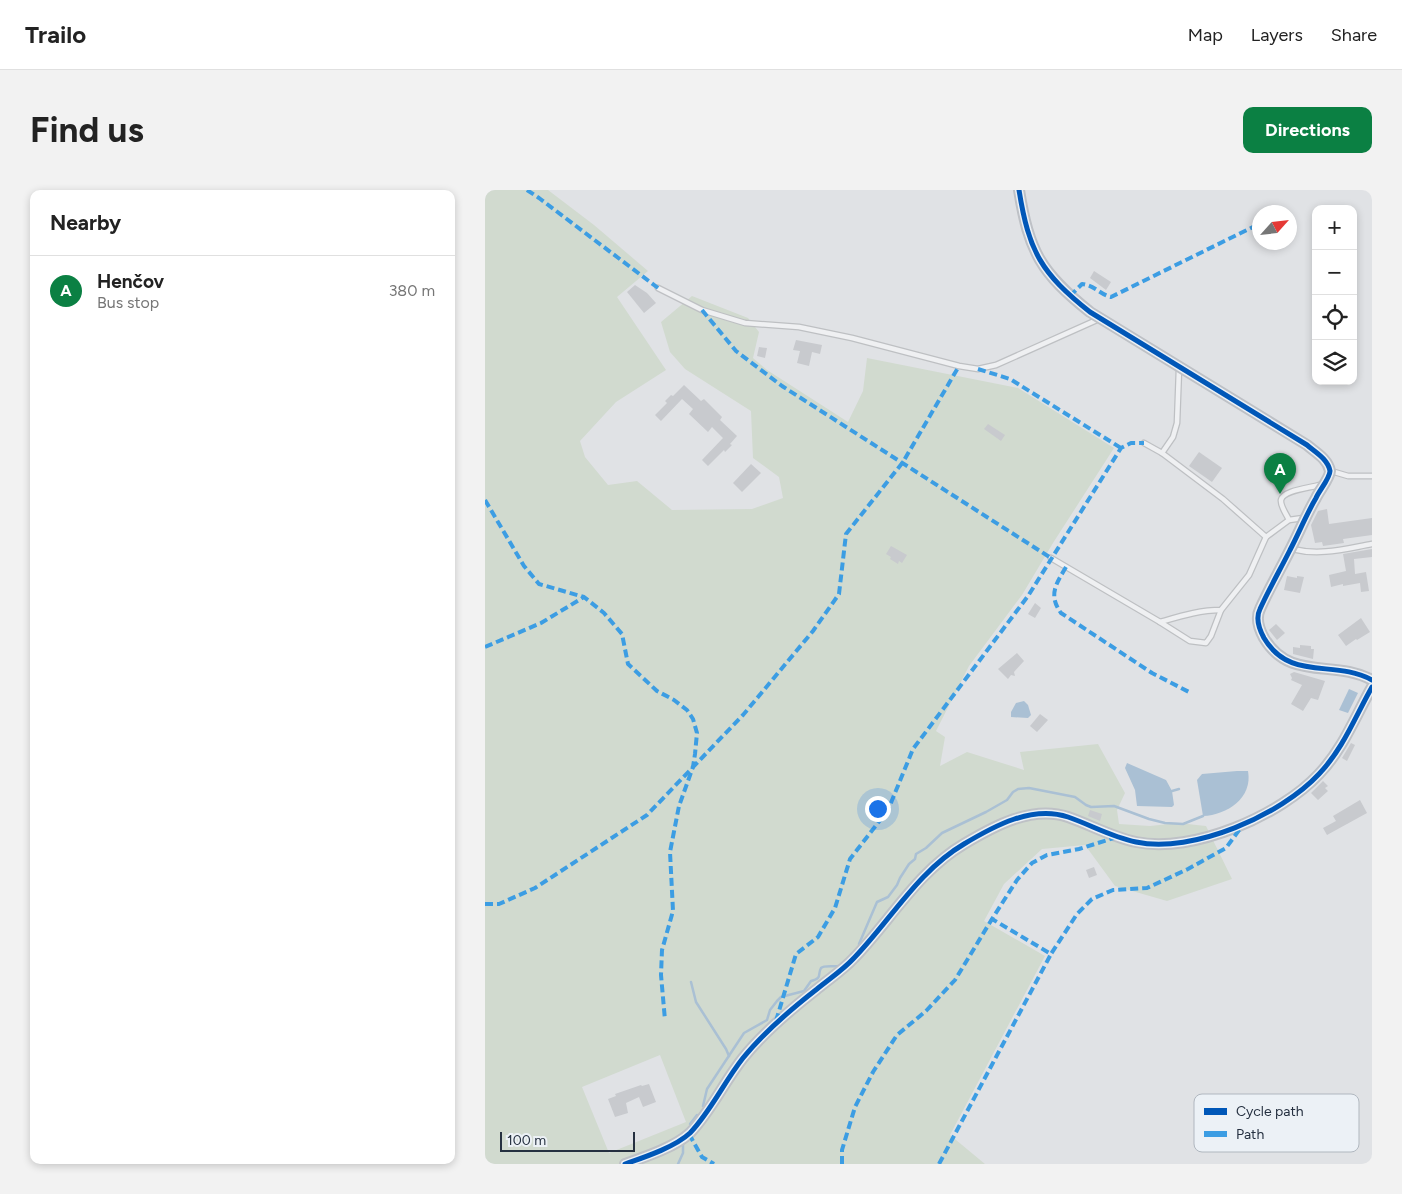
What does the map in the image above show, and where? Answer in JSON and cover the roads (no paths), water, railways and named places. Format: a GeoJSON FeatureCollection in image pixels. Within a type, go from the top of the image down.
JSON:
{"type":"FeatureCollection","features":[{"type":"Feature","properties":{"kind":"street"},"geometry":{"type":"LineString","coordinates":[[1019,190],[1029,237],[1041,262],[1063,290],[1090,312],[1307,445],[1321,456],[1330,470],[1329,478],[1323,484],[1304,518],[1291,549],[1268,590],[1257,614],[1259,628],[1269,646],[1283,660],[1311,667],[1361,675],[1372,680]]}},
{"type":"Feature","properties":{"kind":"street"},"geometry":{"type":"LineString","coordinates":[[625,1164],[645,1157],[684,1137],[705,1115],[743,1058],[775,1023],[853,960],[917,884],[939,861],[963,844],[999,826],[1031,814],[1042,813],[1066,816],[1117,838],[1157,845],[1184,843],[1219,834],[1286,802],[1313,780],[1341,746],[1372,688]]}},
{"type":"Feature","properties":{"kind":"lane"},"geometry":{"type":"LineString","coordinates":[[658,288],[702,310],[745,323],[799,327],[852,338],[978,370],[996,365],[1101,318]]}},
{"type":"Feature","properties":{"kind":"lane"},"geometry":{"type":"LineString","coordinates":[[1162,453],[1173,437],[1177,422],[1179,367]]}},
{"type":"Feature","properties":{"kind":"lane"},"geometry":{"type":"LineString","coordinates":[[1144,443],[1162,453],[1223,499],[1265,537]]}},
{"type":"Feature","properties":{"kind":"lane"},"geometry":{"type":"LineString","coordinates":[[1330,470],[1348,476],[1372,476]]}},
{"type":"Feature","properties":{"kind":"lane"},"geometry":{"type":"LineString","coordinates":[[1289,520],[1281,500],[1285,494],[1323,484]]}},
{"type":"Feature","properties":{"kind":"lane"},"geometry":{"type":"LineString","coordinates":[[1051,558],[1160,622],[1190,642],[1206,643],[1211,636],[1221,610],[1249,575],[1265,537],[1289,520],[1304,518]]}},
{"type":"Feature","properties":{"kind":"lane"},"geometry":{"type":"LineString","coordinates":[[1291,549],[1308,553],[1319,553],[1372,544]]}},
{"type":"Feature","properties":{"kind":"lane"},"geometry":{"type":"LineString","coordinates":[[1160,622],[1185,614],[1206,610],[1221,610]]}},
{"type":"Feature","properties":{"kind":"water"},"geometry":{"type":"Polygon","coordinates":[[[1349,689],[1358,693],[1348,713],[1339,710],[1349,689]]]}},
{"type":"Feature","properties":{"kind":"water"},"geometry":{"type":"Polygon","coordinates":[[[1024,701],[1028,705],[1031,715],[1028,718],[1011,717],[1011,712],[1016,703],[1024,701]]]}},
{"type":"Feature","properties":{"kind":"water"},"geometry":{"type":"Polygon","coordinates":[[[1127,763],[1166,780],[1172,791],[1174,805],[1172,807],[1137,806],[1135,790],[1125,768],[1127,763]]]}},
{"type":"Feature","properties":{"kind":"water"},"geometry":{"type":"Polygon","coordinates":[[[1248,771],[1248,781],[1242,797],[1221,812],[1203,816],[1197,780],[1202,774],[1248,771]]]}},
{"type":"Feature","properties":{"kind":"waterway"},"geometry":{"type":"LineString","coordinates":[[859,944],[877,902],[888,897],[909,864],[915,859],[916,854],[926,848],[942,833],[1007,800],[1018,789],[1029,788],[1075,797],[1091,807],[1114,806],[1165,823],[1183,824],[1203,816]]}},
{"type":"Feature","properties":{"kind":"waterway"},"geometry":{"type":"LineString","coordinates":[[1172,791],[1179,789]]}},
{"type":"Feature","properties":{"kind":"waterway"},"geometry":{"type":"LineString","coordinates":[[703,1106],[707,1089],[744,1033],[767,1020],[770,1010],[781,997],[804,991],[811,981],[818,977],[821,968],[839,966]]}},
{"type":"Feature","properties":{"kind":"waterway"},"geometry":{"type":"LineString","coordinates":[[691,982],[696,1002],[729,1056]]}},
{"type":"Feature","properties":{"kind":"waterway"},"geometry":{"type":"LineString","coordinates":[[690,1124],[697,1115]]}},
{"type":"Feature","properties":{"kind":"waterway"},"geometry":{"type":"LineString","coordinates":[[678,1164],[683,1153],[683,1143]]}},
{"type":"Feature","properties":{"kind":"place","name":"Henčov"},"geometry":{"type":"Point","coordinates":[1280,494]}}]}
